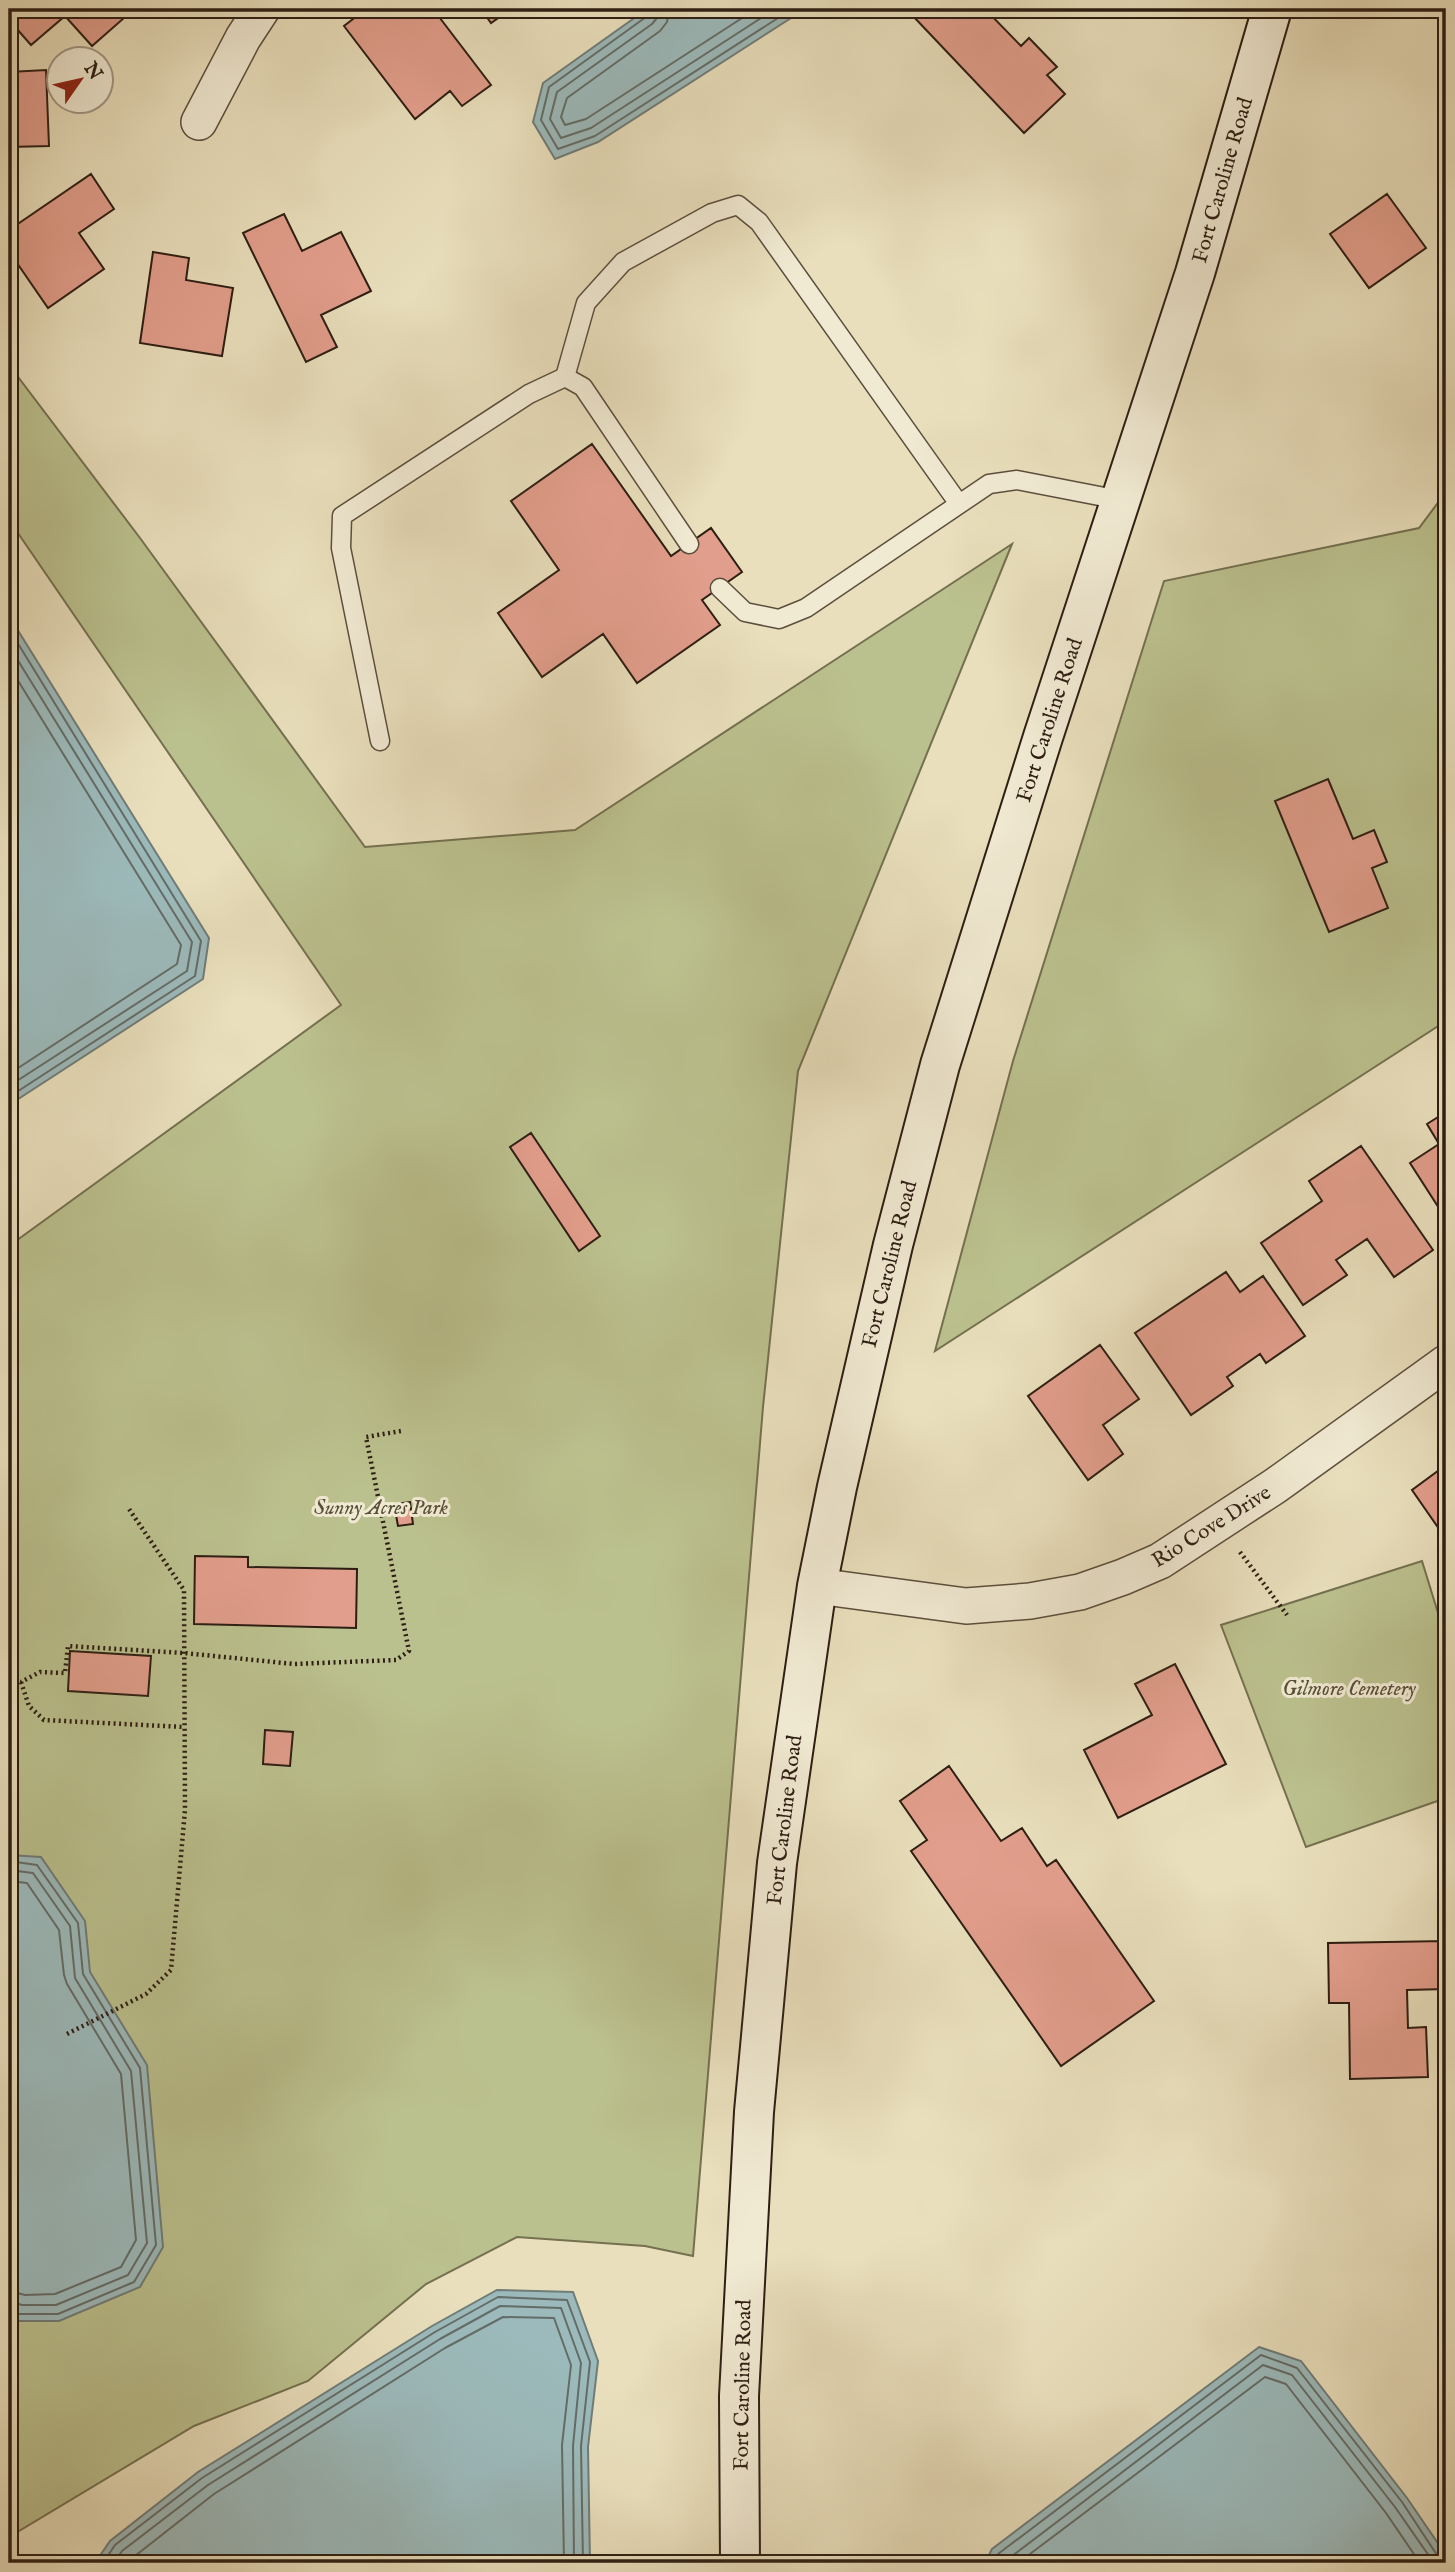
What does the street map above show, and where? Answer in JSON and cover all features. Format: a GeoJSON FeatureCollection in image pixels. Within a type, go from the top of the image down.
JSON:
{"type":"FeatureCollection","features":[{"type":"Feature","properties":{"kind":"street"},"geometry":{"type":"LineString","coordinates":[[199,122],[243,38],[262,9]]}},
{"type":"Feature","properties":{"kind":"street","name":"Fort Caroline Road"},"geometry":{"type":"LineString","coordinates":[[740,2563],[738,2396],[754,2112],[777,1863],[817,1586],[837,1487],[887,1271],[940,1065],[1195,273],[1272,9]]}},
{"type":"Feature","properties":{"kind":"street","name":"Rio Cove Drive"},"geometry":{"type":"LineString","coordinates":[[817,1586],[966,1606],[1030,1601],[1080,1592],[1123,1577],[1160,1561],[1275,1486],[1446,1363]]}},
{"type":"Feature","properties":{"kind":"lane"},"geometry":{"type":"LineString","coordinates":[[380,741],[341,548],[342,516],[528,394],[565,377],[586,303],[623,262],[712,213],[738,205],[759,222],[959,504]]}},
{"type":"Feature","properties":{"kind":"lane"},"geometry":{"type":"LineString","coordinates":[[565,377],[583,387],[690,544]]}},
{"type":"Feature","properties":{"kind":"lane"},"geometry":{"type":"LineString","coordinates":[[720,588],[745,612],[779,619],[806,608],[989,484],[1017,480],[1120,500]]}},
{"type":"Feature","properties":{"kind":"path"},"geometry":{"type":"LineString","coordinates":[[9,1681],[21,1682],[40,1672],[65,1672],[68,1646],[184,1653],[293,1664],[396,1660],[409,1651],[366,1437],[401,1431]]}},
{"type":"Feature","properties":{"kind":"path"},"geometry":{"type":"LineString","coordinates":[[67,2034],[146,1994],[171,1970],[184,1810],[184,1590],[129,1509]]}},
{"type":"Feature","properties":{"kind":"path"},"geometry":{"type":"LineString","coordinates":[[1218,1523],[1287,1615]]}},
{"type":"Feature","properties":{"kind":"path"},"geometry":{"type":"LineString","coordinates":[[21,1682],[29,1706],[44,1720],[184,1727]]}},
{"type":"Feature","properties":{"kind":"green space","name":"Sunny Acres Park"},"geometry":{"type":"Polygon","coordinates":[[[9,365],[140,538],[365,847],[575,830],[1012,544],[798,1071],[763,1407],[693,2256],[645,2246],[517,2237],[426,2284],[308,2381],[194,2426],[9,2537],[9,1246],[341,1005],[9,520],[9,365]]]}},
{"type":"Feature","properties":{"kind":"green space"},"geometry":{"type":"Polygon","coordinates":[[[1446,492],[1446,1021],[935,1351],[1013,1061],[1164,581],[1419,528],[1446,492]]]}},
{"type":"Feature","properties":{"kind":"green space","name":"Gilmore Cemetery"},"geometry":{"type":"Polygon","coordinates":[[[1422,1561],[1446,1639],[1446,1798],[1306,1847],[1221,1625],[1422,1561]]]}},
{"type":"Feature","properties":{"kind":"water"},"geometry":{"type":"Polygon","coordinates":[[[647,9],[805,9],[598,142],[555,159],[533,122],[543,83],[647,9]]]}},
{"type":"Feature","properties":{"kind":"water"},"geometry":{"type":"Polygon","coordinates":[[[9,616],[209,938],[203,979],[9,1105],[9,616]]]}},
{"type":"Feature","properties":{"kind":"water"},"geometry":{"type":"Polygon","coordinates":[[[9,1855],[41,1857],[85,1921],[90,1972],[147,2065],[163,2247],[140,2287],[59,2321],[16,2321],[9,2315],[9,1855]]]}},
{"type":"Feature","properties":{"kind":"water"},"geometry":{"type":"Polygon","coordinates":[[[497,2290],[573,2292],[598,2361],[588,2447],[590,2563],[95,2563],[110,2541],[198,2472],[432,2326],[497,2290]]]}},
{"type":"Feature","properties":{"kind":"water"},"geometry":{"type":"Polygon","coordinates":[[[1259,2347],[1301,2361],[1407,2498],[1446,2555],[1446,2563],[985,2563],[992,2549],[1259,2347]]]}},
{"type":"Feature","properties":{"kind":"building"},"geometry":{"type":"Polygon","coordinates":[[[9,9],[116,9],[124,18],[92,46],[65,16],[31,45],[9,20],[9,9]]]}},
{"type":"Feature","properties":{"kind":"building"},"geometry":{"type":"Polygon","coordinates":[[[366,9],[433,9],[491,85],[462,106],[450,91],[415,119],[344,26],[366,9]]]}},
{"type":"Feature","properties":{"kind":"building"},"geometry":{"type":"Polygon","coordinates":[[[481,9],[511,9],[491,23],[481,9]]]}},
{"type":"Feature","properties":{"kind":"building"},"geometry":{"type":"Polygon","coordinates":[[[919,9],[985,9],[1021,46],[1029,38],[1057,67],[1047,75],[1065,94],[1024,133],[912,15],[919,9]]]}},
{"type":"Feature","properties":{"kind":"building"},"geometry":{"type":"Polygon","coordinates":[[[46,70],[49,146],[9,147],[9,72],[46,70]]]}},
{"type":"Feature","properties":{"kind":"building"},"geometry":{"type":"Polygon","coordinates":[[[91,174],[114,209],[79,233],[104,269],[48,308],[19,266],[9,273],[9,230],[91,174]]]}},
{"type":"Feature","properties":{"kind":"building"},"geometry":{"type":"Polygon","coordinates":[[[1387,194],[1426,248],[1369,288],[1330,234],[1387,194]]]}},
{"type":"Feature","properties":{"kind":"building"},"geometry":{"type":"Polygon","coordinates":[[[284,214],[302,251],[341,232],[371,291],[321,315],[337,347],[306,362],[243,233],[284,214]]]}},
{"type":"Feature","properties":{"kind":"building"},"geometry":{"type":"Polygon","coordinates":[[[153,252],[189,258],[186,280],[233,288],[222,356],[140,343],[153,252]]]}},
{"type":"Feature","properties":{"kind":"building"},"geometry":{"type":"Polygon","coordinates":[[[592,444],[671,556],[711,528],[742,572],[702,600],[720,625],[637,683],[603,634],[542,677],[498,613],[559,570],[511,501],[592,444]]]}},
{"type":"Feature","properties":{"kind":"building"},"geometry":{"type":"Polygon","coordinates":[[[1328,779],[1353,839],[1374,830],[1387,862],[1372,868],[1388,908],[1329,932],[1275,801],[1328,779]]]}},
{"type":"Feature","properties":{"kind":"building"},"geometry":{"type":"Polygon","coordinates":[[[1446,1112],[1446,1219],[1410,1163],[1439,1144],[1427,1124],[1446,1112]]]}},
{"type":"Feature","properties":{"kind":"building"},"geometry":{"type":"Polygon","coordinates":[[[531,1133],[600,1236],[579,1251],[510,1147],[531,1133]]]}},
{"type":"Feature","properties":{"kind":"building"},"geometry":{"type":"Polygon","coordinates":[[[1361,1146],[1433,1250],[1394,1277],[1367,1239],[1336,1260],[1347,1275],[1303,1305],[1261,1243],[1322,1201],[1309,1181],[1361,1146]]]}},
{"type":"Feature","properties":{"kind":"building"},"geometry":{"type":"Polygon","coordinates":[[[1226,1272],[1240,1292],[1263,1276],[1305,1336],[1266,1363],[1260,1354],[1227,1377],[1233,1386],[1191,1415],[1135,1333],[1226,1272]]]}},
{"type":"Feature","properties":{"kind":"building"},"geometry":{"type":"Polygon","coordinates":[[[1100,1345],[1139,1399],[1103,1425],[1123,1454],[1088,1480],[1028,1396],[1100,1345]]]}},
{"type":"Feature","properties":{"kind":"building"},"geometry":{"type":"Polygon","coordinates":[[[1446,1465],[1446,1539],[1412,1490],[1446,1465]]]}},
{"type":"Feature","properties":{"kind":"building"},"geometry":{"type":"Polygon","coordinates":[[[410,1502],[413,1524],[398,1526],[394,1504],[410,1502]]]}},
{"type":"Feature","properties":{"kind":"building"},"geometry":{"type":"Polygon","coordinates":[[[195,1556],[248,1557],[248,1567],[357,1569],[356,1628],[194,1624],[195,1556]]]}},
{"type":"Feature","properties":{"kind":"building"},"geometry":{"type":"Polygon","coordinates":[[[70,1651],[151,1656],[148,1696],[68,1691],[70,1651]]]}},
{"type":"Feature","properties":{"kind":"building"},"geometry":{"type":"Polygon","coordinates":[[[1175,1664],[1226,1764],[1118,1818],[1084,1750],[1152,1715],[1135,1684],[1175,1664]]]}},
{"type":"Feature","properties":{"kind":"building"},"geometry":{"type":"Polygon","coordinates":[[[265,1730],[293,1732],[290,1766],[263,1764],[265,1730]]]}},
{"type":"Feature","properties":{"kind":"building"},"geometry":{"type":"Polygon","coordinates":[[[949,1766],[1001,1841],[1022,1828],[1047,1866],[1056,1860],[1154,2001],[1061,2066],[911,1851],[927,1840],[900,1801],[949,1766]]]}},
{"type":"Feature","properties":{"kind":"building"},"geometry":{"type":"Polygon","coordinates":[[[1446,1941],[1446,1989],[1407,1990],[1408,2028],[1426,2027],[1428,2077],[1350,2079],[1349,2003],[1329,2003],[1328,1943],[1446,1941]]]}}]}
